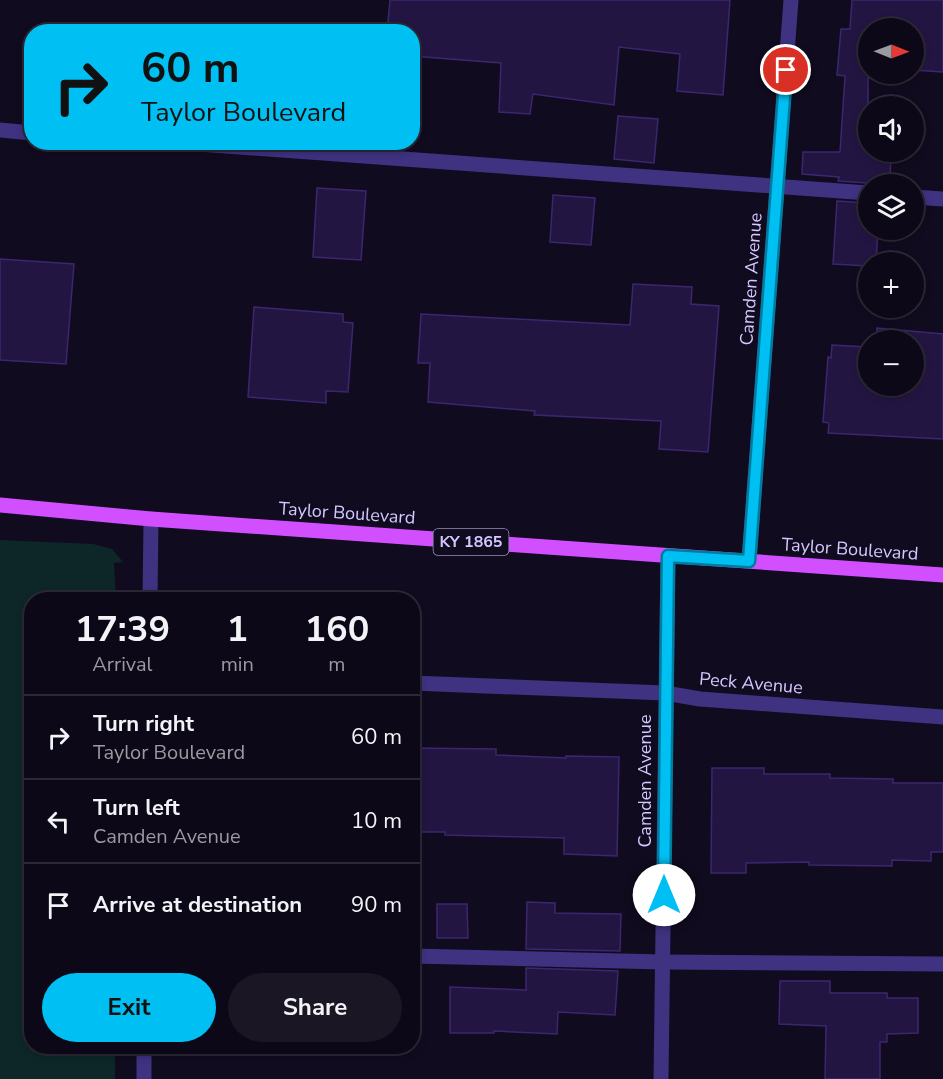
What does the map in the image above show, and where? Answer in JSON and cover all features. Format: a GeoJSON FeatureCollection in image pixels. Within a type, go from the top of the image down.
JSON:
{"type":"FeatureCollection","features":[{"type":"Feature","properties":{"kind":"main road","name":"Taylor Boulevard"},"geometry":{"type":"LineString","coordinates":[[0,505],[152,519],[943,575]]}},
{"type":"Feature","properties":{"kind":"street","name":"Camden Avenue"},"geometry":{"type":"LineString","coordinates":[[749,561],[792,0]]}},
{"type":"Feature","properties":{"kind":"street"},"geometry":{"type":"LineString","coordinates":[[0,130],[24,132]]}},
{"type":"Feature","properties":{"kind":"street"},"geometry":{"type":"LineString","coordinates":[[281,150],[858,192]]}},
{"type":"Feature","properties":{"kind":"street"},"geometry":{"type":"LineString","coordinates":[[924,198],[943,199]]}},
{"type":"Feature","properties":{"kind":"street"},"geometry":{"type":"LineString","coordinates":[[150,592],[152,519]]}},
{"type":"Feature","properties":{"kind":"street","name":"Camden Avenue"},"geometry":{"type":"LineString","coordinates":[[661,1079],[668,556]]}},
{"type":"Feature","properties":{"kind":"street","name":"Peck Avenue"},"geometry":{"type":"LineString","coordinates":[[420,683],[665,693],[700,699],[943,717]]}},
{"type":"Feature","properties":{"kind":"street"},"geometry":{"type":"LineString","coordinates":[[420,956],[663,962],[943,964]]}},
{"type":"Feature","properties":{"kind":"street"},"geometry":{"type":"LineString","coordinates":[[144,1054],[144,1079]]}},
{"type":"Feature","properties":{"kind":"green space"},"geometry":{"type":"Polygon","coordinates":[[[0,540],[93,544],[112,549],[123,562],[114,563],[116,592],[24,592],[24,1054],[115,1054],[115,1079],[0,1079],[0,540]]]}},
{"type":"Feature","properties":{"kind":"building"},"geometry":{"type":"Polygon","coordinates":[[[390,0],[730,0],[723,95],[677,91],[680,54],[619,47],[614,105],[533,94],[530,114],[499,112],[501,63],[420,57],[420,24],[388,24],[390,0]]]}},
{"type":"Feature","properties":{"kind":"building"},"geometry":{"type":"Polygon","coordinates":[[[852,0],[943,0],[943,72],[924,71],[924,18],[858,18],[858,84],[868,84],[868,96],[858,96],[858,162],[891,162],[890,174],[858,174],[858,182],[838,181],[839,177],[802,174],[803,152],[840,152],[845,76],[837,75],[841,29],[850,29],[852,0]]]}},
{"type":"Feature","properties":{"kind":"building"},"geometry":{"type":"Polygon","coordinates":[[[618,116],[658,119],[654,163],[614,159],[618,116]]]}},
{"type":"Feature","properties":{"kind":"building"},"geometry":{"type":"Polygon","coordinates":[[[317,188],[366,191],[361,260],[313,257],[317,188]]]}},
{"type":"Feature","properties":{"kind":"building"},"geometry":{"type":"Polygon","coordinates":[[[553,195],[595,198],[591,245],[550,242],[553,195]]]}},
{"type":"Feature","properties":{"kind":"building"},"geometry":{"type":"Polygon","coordinates":[[[837,201],[858,202],[858,240],[877,240],[877,252],[858,252],[858,265],[833,264],[837,201]]]}},
{"type":"Feature","properties":{"kind":"building"},"geometry":{"type":"Polygon","coordinates":[[[0,259],[74,264],[66,364],[0,360],[0,259]]]}},
{"type":"Feature","properties":{"kind":"building"},"geometry":{"type":"Polygon","coordinates":[[[633,284],[692,287],[691,304],[719,306],[708,452],[659,449],[661,421],[534,415],[535,411],[428,402],[430,363],[418,363],[421,314],[630,325],[633,284]]]}},
{"type":"Feature","properties":{"kind":"building"},"geometry":{"type":"Polygon","coordinates":[[[254,307],[343,314],[343,322],[353,323],[348,392],[326,391],[326,403],[248,397],[254,307]]]}},
{"type":"Feature","properties":{"kind":"building"},"geometry":{"type":"Polygon","coordinates":[[[924,332],[943,334],[943,439],[828,433],[829,423],[823,422],[828,357],[831,358],[832,345],[858,346],[858,396],[924,396],[924,332]]]}},
{"type":"Feature","properties":{"kind":"building"},"geometry":{"type":"Polygon","coordinates":[[[420,748],[496,749],[496,755],[566,758],[566,756],[619,757],[617,856],[564,854],[564,838],[445,835],[445,832],[420,832],[420,748]]]}},
{"type":"Feature","properties":{"kind":"building"},"geometry":{"type":"Polygon","coordinates":[[[712,768],[764,768],[764,774],[830,774],[830,778],[893,779],[893,783],[943,783],[943,852],[931,852],[931,861],[892,860],[892,866],[809,865],[809,862],[746,863],[746,873],[711,873],[712,768]]]}},
{"type":"Feature","properties":{"kind":"building"},"geometry":{"type":"Polygon","coordinates":[[[527,902],[555,903],[555,913],[621,914],[620,951],[526,949],[527,902]]]}},
{"type":"Feature","properties":{"kind":"building"},"geometry":{"type":"Polygon","coordinates":[[[437,904],[467,904],[468,938],[437,938],[437,904]]]}},
{"type":"Feature","properties":{"kind":"building"},"geometry":{"type":"Polygon","coordinates":[[[526,968],[618,971],[615,1015],[558,1012],[557,1034],[494,1031],[494,1033],[450,1033],[450,987],[526,990],[526,968]]]}},
{"type":"Feature","properties":{"kind":"building"},"geometry":{"type":"Polygon","coordinates":[[[780,981],[830,981],[830,993],[887,993],[887,998],[918,998],[918,1033],[887,1034],[887,1042],[880,1042],[880,1079],[825,1079],[826,1026],[779,1024],[780,981]]]}},
{"type":"Feature","properties":{"kind":"route"},"geometry":{"type":"LineString","coordinates":[[664,895],[668,556],[749,561],[786,70]]}}]}
